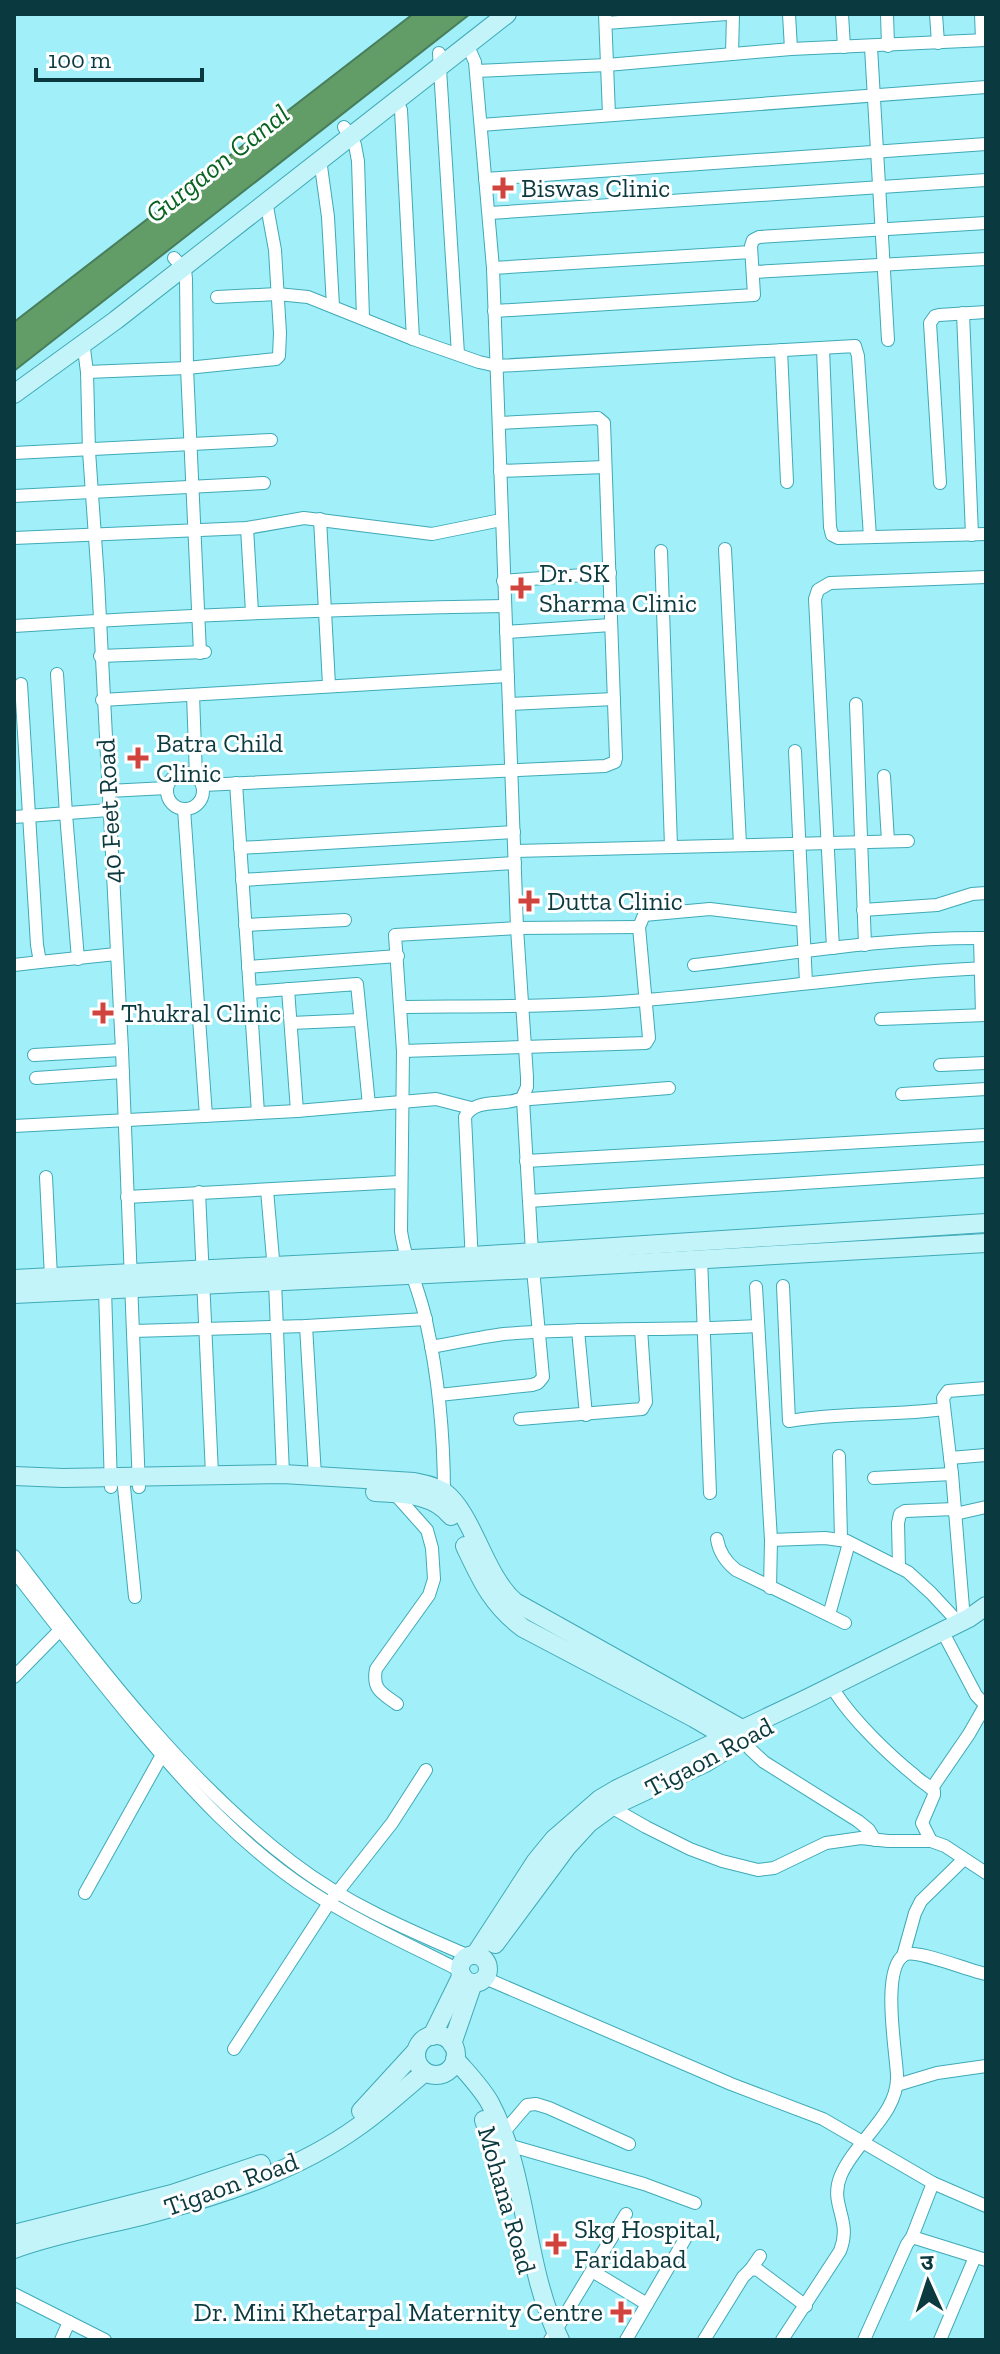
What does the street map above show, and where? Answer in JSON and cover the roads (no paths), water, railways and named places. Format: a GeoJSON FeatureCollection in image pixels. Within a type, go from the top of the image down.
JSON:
{"type":"FeatureCollection","features":[{"type":"Feature","properties":{"kind":"street"},"geometry":{"type":"LineString","coordinates":[[178,263],[266,201],[320,159],[348,131],[396,100],[488,14]]}},
{"type":"Feature","properties":{"kind":"street"},"geometry":{"type":"LineString","coordinates":[[14,394],[440,59],[467,44],[507,14]]}},
{"type":"Feature","properties":{"kind":"street"},"geometry":{"type":"LineString","coordinates":[[609,115],[606,19],[727,14]]}},
{"type":"Feature","properties":{"kind":"street"},"geometry":{"type":"LineString","coordinates":[[732,54],[733,14]]}},
{"type":"Feature","properties":{"kind":"street"},"geometry":{"type":"LineString","coordinates":[[789,14],[791,49]]}},
{"type":"Feature","properties":{"kind":"street"},"geometry":{"type":"LineString","coordinates":[[842,14],[844,47]]}},
{"type":"Feature","properties":{"kind":"street"},"geometry":{"type":"LineString","coordinates":[[887,14],[888,46]]}},
{"type":"Feature","properties":{"kind":"street"},"geometry":{"type":"LineString","coordinates":[[936,14],[938,43]]}},
{"type":"Feature","properties":{"kind":"street"},"geometry":{"type":"LineString","coordinates":[[476,71],[607,65],[791,49],[984,40],[981,14]]}},
{"type":"Feature","properties":{"kind":"street"},"geometry":{"type":"LineString","coordinates":[[439,1395],[538,1383],[543,1377],[520,1100],[527,1087],[526,1046],[517,928],[500,471],[494,443],[499,423],[490,213],[474,56],[467,44]]}},
{"type":"Feature","properties":{"kind":"street"},"geometry":{"type":"LineString","coordinates":[[871,47],[888,340]]}},
{"type":"Feature","properties":{"kind":"street"},"geometry":{"type":"LineString","coordinates":[[440,59],[458,354]]}},
{"type":"Feature","properties":{"kind":"street"},"geometry":{"type":"LineString","coordinates":[[481,125],[986,87]]}},
{"type":"Feature","properties":{"kind":"street"},"geometry":{"type":"LineString","coordinates":[[396,100],[401,110],[413,339]]}},
{"type":"Feature","properties":{"kind":"street"},"geometry":{"type":"LineString","coordinates":[[348,131],[357,152],[363,318]]}},
{"type":"Feature","properties":{"kind":"street"},"geometry":{"type":"LineString","coordinates":[[485,179],[986,144]]}},
{"type":"Feature","properties":{"kind":"street"},"geometry":{"type":"LineString","coordinates":[[320,159],[328,207],[333,306]]}},
{"type":"Feature","properties":{"kind":"street"},"geometry":{"type":"LineString","coordinates":[[490,213],[986,180]]}},
{"type":"Feature","properties":{"kind":"street"},"geometry":{"type":"LineString","coordinates":[[87,372],[187,368],[276,359],[281,347],[274,238],[266,201]]}},
{"type":"Feature","properties":{"kind":"street"},"geometry":{"type":"LineString","coordinates":[[494,311],[754,295],[751,252],[752,242],[759,237],[986,223]]}},
{"type":"Feature","properties":{"kind":"street"},"geometry":{"type":"LineString","coordinates":[[493,268],[751,252]]}},
{"type":"Feature","properties":{"kind":"street"},"geometry":{"type":"LineString","coordinates":[[753,272],[986,259]]}},
{"type":"Feature","properties":{"kind":"street"},"geometry":{"type":"LineString","coordinates":[[100,656],[203,652],[197,614],[186,279],[178,263]]}},
{"type":"Feature","properties":{"kind":"street"},"geometry":{"type":"LineString","coordinates":[[217,297],[277,294],[308,297],[413,339],[497,366],[852,346],[858,351],[870,537]]}},
{"type":"Feature","properties":{"kind":"street"},"geometry":{"type":"LineString","coordinates":[[940,483],[930,327],[935,316],[986,312]]}},
{"type":"Feature","properties":{"kind":"street"},"geometry":{"type":"LineString","coordinates":[[823,348],[831,531],[838,538],[979,534],[963,313]]}},
{"type":"Feature","properties":{"kind":"street"},"geometry":{"type":"LineString","coordinates":[[14,385],[82,339]]}},
{"type":"Feature","properties":{"kind":"street","name":"40 Feet Road"},"geometry":{"type":"LineString","coordinates":[[82,339],[87,372],[132,1280],[133,1331],[125,1483]]}},
{"type":"Feature","properties":{"kind":"street"},"geometry":{"type":"LineString","coordinates":[[781,350],[787,482]]}},
{"type":"Feature","properties":{"kind":"street"},"geometry":{"type":"LineString","coordinates":[[193,695],[199,781],[203,797],[190,809],[184,809],[173,805],[167,788],[178,774],[184,773],[199,781],[236,783],[612,764],[616,758],[604,423],[600,418],[499,423]]}},
{"type":"Feature","properties":{"kind":"street"},"geometry":{"type":"LineString","coordinates":[[14,453],[271,440]]}},
{"type":"Feature","properties":{"kind":"street"},"geometry":{"type":"LineString","coordinates":[[500,471],[605,467]]}},
{"type":"Feature","properties":{"kind":"street"},"geometry":{"type":"LineString","coordinates":[[14,496],[264,483]]}},
{"type":"Feature","properties":{"kind":"street"},"geometry":{"type":"LineString","coordinates":[[14,538],[247,528],[294,519],[320,519],[432,534],[501,520]]}},
{"type":"Feature","properties":{"kind":"street"},"geometry":{"type":"LineString","coordinates":[[320,519],[329,685]]}},
{"type":"Feature","properties":{"kind":"street"},"geometry":{"type":"LineString","coordinates":[[247,528],[252,612]]}},
{"type":"Feature","properties":{"kind":"street"},"geometry":{"type":"LineString","coordinates":[[725,549],[740,844]]}},
{"type":"Feature","properties":{"kind":"street"},"geometry":{"type":"LineString","coordinates":[[661,551],[671,846]]}},
{"type":"Feature","properties":{"kind":"street"},"geometry":{"type":"LineString","coordinates":[[503,581],[610,573]]}},
{"type":"Feature","properties":{"kind":"street"},"geometry":{"type":"LineString","coordinates":[[833,948],[815,599],[818,590],[830,583],[986,577]]}},
{"type":"Feature","properties":{"kind":"street"},"geometry":{"type":"LineString","coordinates":[[14,626],[197,614],[505,606]]}},
{"type":"Feature","properties":{"kind":"street"},"geometry":{"type":"LineString","coordinates":[[506,632],[611,625]]}},
{"type":"Feature","properties":{"kind":"street"},"geometry":{"type":"LineString","coordinates":[[57,674],[78,959]]}},
{"type":"Feature","properties":{"kind":"street"},"geometry":{"type":"LineString","coordinates":[[102,700],[508,676]]}},
{"type":"Feature","properties":{"kind":"street"},"geometry":{"type":"LineString","coordinates":[[21,684],[40,962]]}},
{"type":"Feature","properties":{"kind":"street"},"geometry":{"type":"LineString","coordinates":[[510,704],[614,699]]}},
{"type":"Feature","properties":{"kind":"street"},"geometry":{"type":"LineString","coordinates":[[856,704],[865,945]]}},
{"type":"Feature","properties":{"kind":"street"},"geometry":{"type":"LineString","coordinates":[[795,751],[806,983]]}},
{"type":"Feature","properties":{"kind":"street"},"geometry":{"type":"LineString","coordinates":[[884,776],[888,841]]}},
{"type":"Feature","properties":{"kind":"street"},"geometry":{"type":"LineString","coordinates":[[236,783],[258,1113]]}},
{"type":"Feature","properties":{"kind":"street"},"geometry":{"type":"LineString","coordinates":[[108,791],[167,788]]}},
{"type":"Feature","properties":{"kind":"street"},"geometry":{"type":"LineString","coordinates":[[184,809],[206,1116]]}},
{"type":"Feature","properties":{"kind":"street"},"geometry":{"type":"LineString","coordinates":[[14,817],[109,810]]}},
{"type":"Feature","properties":{"kind":"street"},"geometry":{"type":"LineString","coordinates":[[240,848],[514,832]]}},
{"type":"Feature","properties":{"kind":"street"},"geometry":{"type":"LineString","coordinates":[[242,880],[671,846],[908,841]]}},
{"type":"Feature","properties":{"kind":"street"},"geometry":{"type":"LineString","coordinates":[[863,910],[937,905],[986,893]]}},
{"type":"Feature","properties":{"kind":"street"},"geometry":{"type":"LineString","coordinates":[[403,1051],[646,1043],[649,1038],[647,1000],[639,927],[644,915],[699,910],[802,920]]}},
{"type":"Feature","properties":{"kind":"street"},"geometry":{"type":"LineString","coordinates":[[245,925],[345,920]]}},
{"type":"Feature","properties":{"kind":"street"},"geometry":{"type":"LineString","coordinates":[[444,1499],[439,1395],[426,1319],[401,1231],[403,1051],[395,935],[517,928],[639,927]]}},
{"type":"Feature","properties":{"kind":"street"},"geometry":{"type":"LineString","coordinates":[[694,965],[865,945],[983,938],[984,1015],[881,1019]]}},
{"type":"Feature","properties":{"kind":"street"},"geometry":{"type":"LineString","coordinates":[[14,965],[116,954]]}},
{"type":"Feature","properties":{"kind":"street"},"geometry":{"type":"LineString","coordinates":[[248,967],[398,956]]}},
{"type":"Feature","properties":{"kind":"street"},"geometry":{"type":"LineString","coordinates":[[401,1007],[574,1005],[885,974],[983,968]]}},
{"type":"Feature","properties":{"kind":"street"},"geometry":{"type":"LineString","coordinates":[[250,992],[357,984],[369,1105]]}},
{"type":"Feature","properties":{"kind":"street"},"geometry":{"type":"LineString","coordinates":[[288,989],[297,1111]]}},
{"type":"Feature","properties":{"kind":"street"},"geometry":{"type":"LineString","coordinates":[[291,1023],[359,1020]]}},
{"type":"Feature","properties":{"kind":"street"},"geometry":{"type":"LineString","coordinates":[[34,1055],[122,1050]]}},
{"type":"Feature","properties":{"kind":"street"},"geometry":{"type":"LineString","coordinates":[[940,1065],[986,1063]]}},
{"type":"Feature","properties":{"kind":"street"},"geometry":{"type":"LineString","coordinates":[[36,1078],[123,1072]]}},
{"type":"Feature","properties":{"kind":"street"},"geometry":{"type":"LineString","coordinates":[[14,1126],[297,1111],[436,1099],[471,1108],[520,1100],[669,1088]]}},
{"type":"Feature","properties":{"kind":"street"},"geometry":{"type":"LineString","coordinates":[[902,1094],[986,1089]]}},
{"type":"Feature","properties":{"kind":"street"},"geometry":{"type":"LineString","coordinates":[[471,1108],[465,1117],[472,1264]]}},
{"type":"Feature","properties":{"kind":"street"},"geometry":{"type":"LineString","coordinates":[[526,1161],[986,1135]]}},
{"type":"Feature","properties":{"kind":"street"},"geometry":{"type":"LineString","coordinates":[[529,1201],[986,1171]]}},
{"type":"Feature","properties":{"kind":"street"},"geometry":{"type":"LineString","coordinates":[[46,1177],[51,1277]]}},
{"type":"Feature","properties":{"kind":"street"},"geometry":{"type":"LineString","coordinates":[[127,1197],[400,1182]]}},
{"type":"Feature","properties":{"kind":"street"},"geometry":{"type":"LineString","coordinates":[[267,1190],[283,1474]]}},
{"type":"Feature","properties":{"kind":"street"},"geometry":{"type":"LineString","coordinates":[[199,1192],[212,1474]]}},
{"type":"Feature","properties":{"kind":"street"},"geometry":{"type":"LineString","coordinates":[[14,1279],[203,1278],[472,1264],[986,1223]]}},
{"type":"Feature","properties":{"kind":"street"},"geometry":{"type":"LineString","coordinates":[[532,1260],[701,1258],[986,1243]]}},
{"type":"Feature","properties":{"kind":"street"},"geometry":{"type":"LineString","coordinates":[[701,1258],[710,1493]]}},
{"type":"Feature","properties":{"kind":"street"},"geometry":{"type":"LineString","coordinates":[[14,1294],[105,1289],[132,1280]]}},
{"type":"Feature","properties":{"kind":"street"},"geometry":{"type":"LineString","coordinates":[[783,1286],[789,1421],[845,1414],[916,1413],[944,1409]]}},
{"type":"Feature","properties":{"kind":"street"},"geometry":{"type":"LineString","coordinates":[[756,1287],[771,1540],[770,1588]]}},
{"type":"Feature","properties":{"kind":"street"},"geometry":{"type":"LineString","coordinates":[[105,1289],[135,1597]]}},
{"type":"Feature","properties":{"kind":"street"},"geometry":{"type":"LineString","coordinates":[[133,1331],[426,1319]]}},
{"type":"Feature","properties":{"kind":"street"},"geometry":{"type":"LineString","coordinates":[[306,1326],[315,1476]]}},
{"type":"Feature","properties":{"kind":"street"},"geometry":{"type":"LineString","coordinates":[[431,1347],[492,1336],[539,1332],[758,1326]]}},
{"type":"Feature","properties":{"kind":"street"},"geometry":{"type":"LineString","coordinates":[[520,1419],[644,1408],[641,1329]]}},
{"type":"Feature","properties":{"kind":"street"},"geometry":{"type":"LineString","coordinates":[[578,1330],[586,1415]]}},
{"type":"Feature","properties":{"kind":"street"},"geometry":{"type":"LineString","coordinates":[[976,1617],[955,1511],[943,1398],[948,1391],[986,1388]]}},
{"type":"Feature","properties":{"kind":"street"},"geometry":{"type":"LineString","coordinates":[[950,1458],[986,1455]]}},
{"type":"Feature","properties":{"kind":"street"},"geometry":{"type":"LineString","coordinates":[[829,1615],[845,1541],[839,1456]]}},
{"type":"Feature","properties":{"kind":"street"},"geometry":{"type":"LineString","coordinates":[[14,1483],[45,1487],[212,1474],[283,1474],[414,1482],[461,1512],[498,1582],[515,1602],[736,1737],[764,1762],[858,1821],[875,1840]]}},
{"type":"Feature","properties":{"kind":"street"},"geometry":{"type":"LineString","coordinates":[[874,1478],[952,1474]]}},
{"type":"Feature","properties":{"kind":"street"},"geometry":{"type":"LineString","coordinates":[[14,1476],[125,1483],[330,1487],[444,1499]]}},
{"type":"Feature","properties":{"kind":"street"},"geometry":{"type":"LineString","coordinates":[[394,1493],[427,1530],[432,1548],[434,1579],[429,1595],[376,1669],[374,1679],[378,1690],[397,1704]]}},
{"type":"Feature","properties":{"kind":"street"},"geometry":{"type":"LineString","coordinates":[[899,1567],[900,1514],[905,1511],[955,1511],[986,1507]]}},
{"type":"Feature","properties":{"kind":"street"},"geometry":{"type":"LineString","coordinates":[[717,1539],[719,1550],[729,1565],[845,1623]]}},
{"type":"Feature","properties":{"kind":"street"},"geometry":{"type":"LineString","coordinates":[[771,1540],[845,1541],[899,1567],[931,1593],[976,1617]]}},
{"type":"Feature","properties":{"kind":"street"},"geometry":{"type":"LineString","coordinates":[[14,1556],[63,1628],[162,1755],[220,1819],[269,1862],[329,1903],[731,2084],[823,2119],[933,2183],[986,2206]]}},
{"type":"Feature","properties":{"kind":"street"},"geometry":{"type":"LineString","coordinates":[[14,1571],[227,1808],[293,1863],[473,1968]]}},
{"type":"Feature","properties":{"kind":"street"},"geometry":{"type":"LineString","coordinates":[[736,1737],[808,1698],[976,1617]]}},
{"type":"Feature","properties":{"kind":"street","name":"Tigaon Road"},"geometry":{"type":"LineString","coordinates":[[432,2036],[536,1861],[570,1823],[600,1799],[705,1748],[736,1737],[947,1640],[976,1617]]}},
{"type":"Feature","properties":{"kind":"street"},"geometry":{"type":"LineString","coordinates":[[14,1677],[63,1628]]}},
{"type":"Feature","properties":{"kind":"street"},"geometry":{"type":"LineString","coordinates":[[932,1788],[985,1706],[947,1640]]}},
{"type":"Feature","properties":{"kind":"street"},"geometry":{"type":"LineString","coordinates":[[835,1692],[844,1707],[878,1741],[932,1788],[934,1795],[922,1823],[931,1841]]}},
{"type":"Feature","properties":{"kind":"street","name":"Tigaon Road"},"geometry":{"type":"LineString","coordinates":[[452,2058],[473,1968],[579,1833],[611,1807],[705,1763],[736,1737]]}},
{"type":"Feature","properties":{"kind":"street"},"geometry":{"type":"LineString","coordinates":[[85,1893],[162,1755]]}},
{"type":"Feature","properties":{"kind":"street"},"geometry":{"type":"LineString","coordinates":[[234,2049],[329,1903],[392,1823],[426,1770]]}},
{"type":"Feature","properties":{"kind":"street"},"geometry":{"type":"LineString","coordinates":[[611,1807],[690,1849],[758,1870],[774,1868],[826,1843],[846,1839],[931,1841],[945,1846],[986,1873]]}},
{"type":"Feature","properties":{"kind":"street"},"geometry":{"type":"LineString","coordinates":[[782,2340],[844,2241],[845,2228],[836,2190],[841,2173],[861,2141],[882,2119],[897,2085],[892,1996],[896,1965],[903,1956],[915,1913],[921,1901],[964,1859]]}},
{"type":"Feature","properties":{"kind":"street"},"geometry":{"type":"LineString","coordinates":[[903,1956],[923,1954],[986,1974]]}},
{"type":"Feature","properties":{"kind":"street"},"geometry":{"type":"LineString","coordinates":[[432,2036],[440,2036],[452,2058],[440,2075],[425,2072],[416,2059],[416,2051],[419,2044],[432,2036]]}},
{"type":"Feature","properties":{"kind":"street","name":"Tigaon Road"},"geometry":{"type":"LineString","coordinates":[[14,2249],[175,2200],[334,2130],[374,2099],[416,2051]]}},
{"type":"Feature","properties":{"kind":"street","name":"Mohana Road"},"geometry":{"type":"LineString","coordinates":[[452,2058],[489,2101],[506,2139],[553,2337]]}},
{"type":"Feature","properties":{"kind":"street","name":"Mohana Road"},"geometry":{"type":"LineString","coordinates":[[452,2058],[459,2080],[473,2098],[490,2134],[512,2201],[528,2271],[553,2337]]}},
{"type":"Feature","properties":{"kind":"street"},"geometry":{"type":"LineString","coordinates":[[897,2085],[937,2073],[986,2066]]}},
{"type":"Feature","properties":{"kind":"street","name":"Tigaon Road"},"geometry":{"type":"LineString","coordinates":[[14,2234],[175,2200],[218,2195],[336,2141],[425,2072]]}},
{"type":"Feature","properties":{"kind":"street"},"geometry":{"type":"LineString","coordinates":[[629,2144],[536,2104],[527,2105],[506,2139],[695,2203]]}},
{"type":"Feature","properties":{"kind":"street"},"geometry":{"type":"LineString","coordinates":[[864,2340],[912,2237],[933,2183]]}},
{"type":"Feature","properties":{"kind":"street"},"geometry":{"type":"LineString","coordinates":[[553,2337],[626,2214]]}},
{"type":"Feature","properties":{"kind":"street"},"geometry":{"type":"LineString","coordinates":[[912,2237],[981,2259],[940,2340]]}},
{"type":"Feature","properties":{"kind":"street"},"geometry":{"type":"LineString","coordinates":[[626,2340],[685,2239]]}},
{"type":"Feature","properties":{"kind":"street"},"geometry":{"type":"LineString","coordinates":[[704,2340],[743,2277],[760,2256]]}},
{"type":"Feature","properties":{"kind":"street"},"geometry":{"type":"LineString","coordinates":[[751,2269],[758,2270],[806,2306]]}},
{"type":"Feature","properties":{"kind":"street"},"geometry":{"type":"LineString","coordinates":[[592,2271],[647,2304]]}},
{"type":"Feature","properties":{"kind":"street"},"geometry":{"type":"LineString","coordinates":[[14,2294],[105,2340]]}},
{"type":"Feature","properties":{"kind":"street"},"geometry":{"type":"LineString","coordinates":[[61,2340],[69,2322]]}},
{"type":"Feature","properties":{"kind":"place","name":"Biswas Clinic"},"geometry":{"type":"Point","coordinates":[503,188]}},
{"type":"Feature","properties":{"kind":"place","name":"Dr. SK Sharma Clinic"},"geometry":{"type":"Point","coordinates":[521,588]}},
{"type":"Feature","properties":{"kind":"place","name":"Batra Child Clinic"},"geometry":{"type":"Point","coordinates":[138,758]}},
{"type":"Feature","properties":{"kind":"place","name":"Dutta Clinic"},"geometry":{"type":"Point","coordinates":[529,901]}},
{"type":"Feature","properties":{"kind":"place","name":"Thukral Clinic"},"geometry":{"type":"Point","coordinates":[103,1013]}},
{"type":"Feature","properties":{"kind":"place","name":"Skg Hospital, Faridabad"},"geometry":{"type":"Point","coordinates":[556,2244]}},
{"type":"Feature","properties":{"kind":"place","name":"Dr. Mini Khetarpal Maternity Centre"},"geometry":{"type":"Point","coordinates":[621,2312]}},
{"type":"Feature","properties":{"kind":"water label","name":"Gurgaon Canal"},"geometry":{"type":"Point","coordinates":[217,163]}}]}
